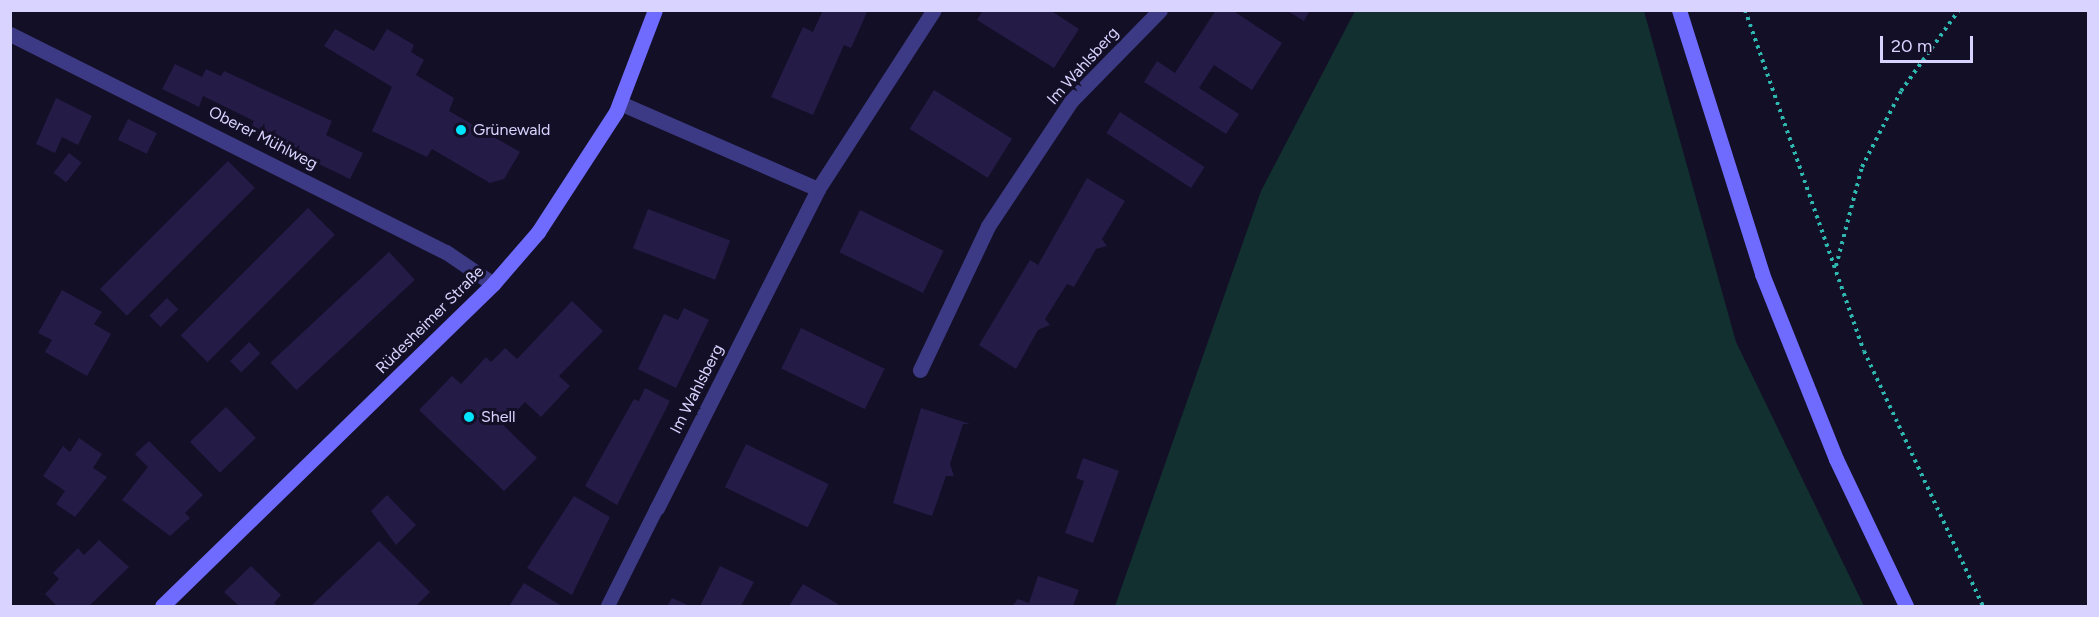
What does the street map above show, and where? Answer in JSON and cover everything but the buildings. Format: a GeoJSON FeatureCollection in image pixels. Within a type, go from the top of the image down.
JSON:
{"type":"FeatureCollection","features":[{"type":"Feature","properties":{"kind":"street","name":"Rüdesheimer Straße"},"geometry":{"type":"LineString","coordinates":[[164,606],[493,284],[569,191],[620,103],[655,10]]}},
{"type":"Feature","properties":{"kind":"street","name":"Im Wahlsberg"},"geometry":{"type":"LineString","coordinates":[[657,507],[818,189],[934,10]]}},
{"type":"Feature","properties":{"kind":"street"},"geometry":{"type":"LineString","coordinates":[[1679,10],[1762,274],[1836,459],[1906,606]]}},
{"type":"Feature","properties":{"kind":"street","name":"Im Wahlsberg"},"geometry":{"type":"LineString","coordinates":[[920,370],[988,226],[1071,101],[1158,11]]}},
{"type":"Feature","properties":{"kind":"street","name":"Oberer Mühlweg"},"geometry":{"type":"LineString","coordinates":[[10,34],[435,247],[493,284]]}},
{"type":"Feature","properties":{"kind":"street"},"geometry":{"type":"LineString","coordinates":[[620,103],[818,189]]}},
{"type":"Feature","properties":{"kind":"lane","name":"Im Wahlsberg"},"geometry":{"type":"LineString","coordinates":[[608,606],[657,507]]}},
{"type":"Feature","properties":{"kind":"path"},"geometry":{"type":"LineString","coordinates":[[1745,10],[1864,351],[1983,606]]}},
{"type":"Feature","properties":{"kind":"path"},"geometry":{"type":"LineString","coordinates":[[1836,268],[1862,167],[1901,90],[1959,10]]}},
{"type":"Feature","properties":{"kind":"green space"},"geometry":{"type":"Polygon","coordinates":[[[1355,11],[1644,11],[1736,342],[1864,606],[1115,606],[1261,191],[1355,11]]]}},
{"type":"Feature","properties":{"kind":"place","name":"Grünewald"},"geometry":{"type":"Point","coordinates":[461,130]}},
{"type":"Feature","properties":{"kind":"place","name":"Shell"},"geometry":{"type":"Point","coordinates":[469,417]}}]}
